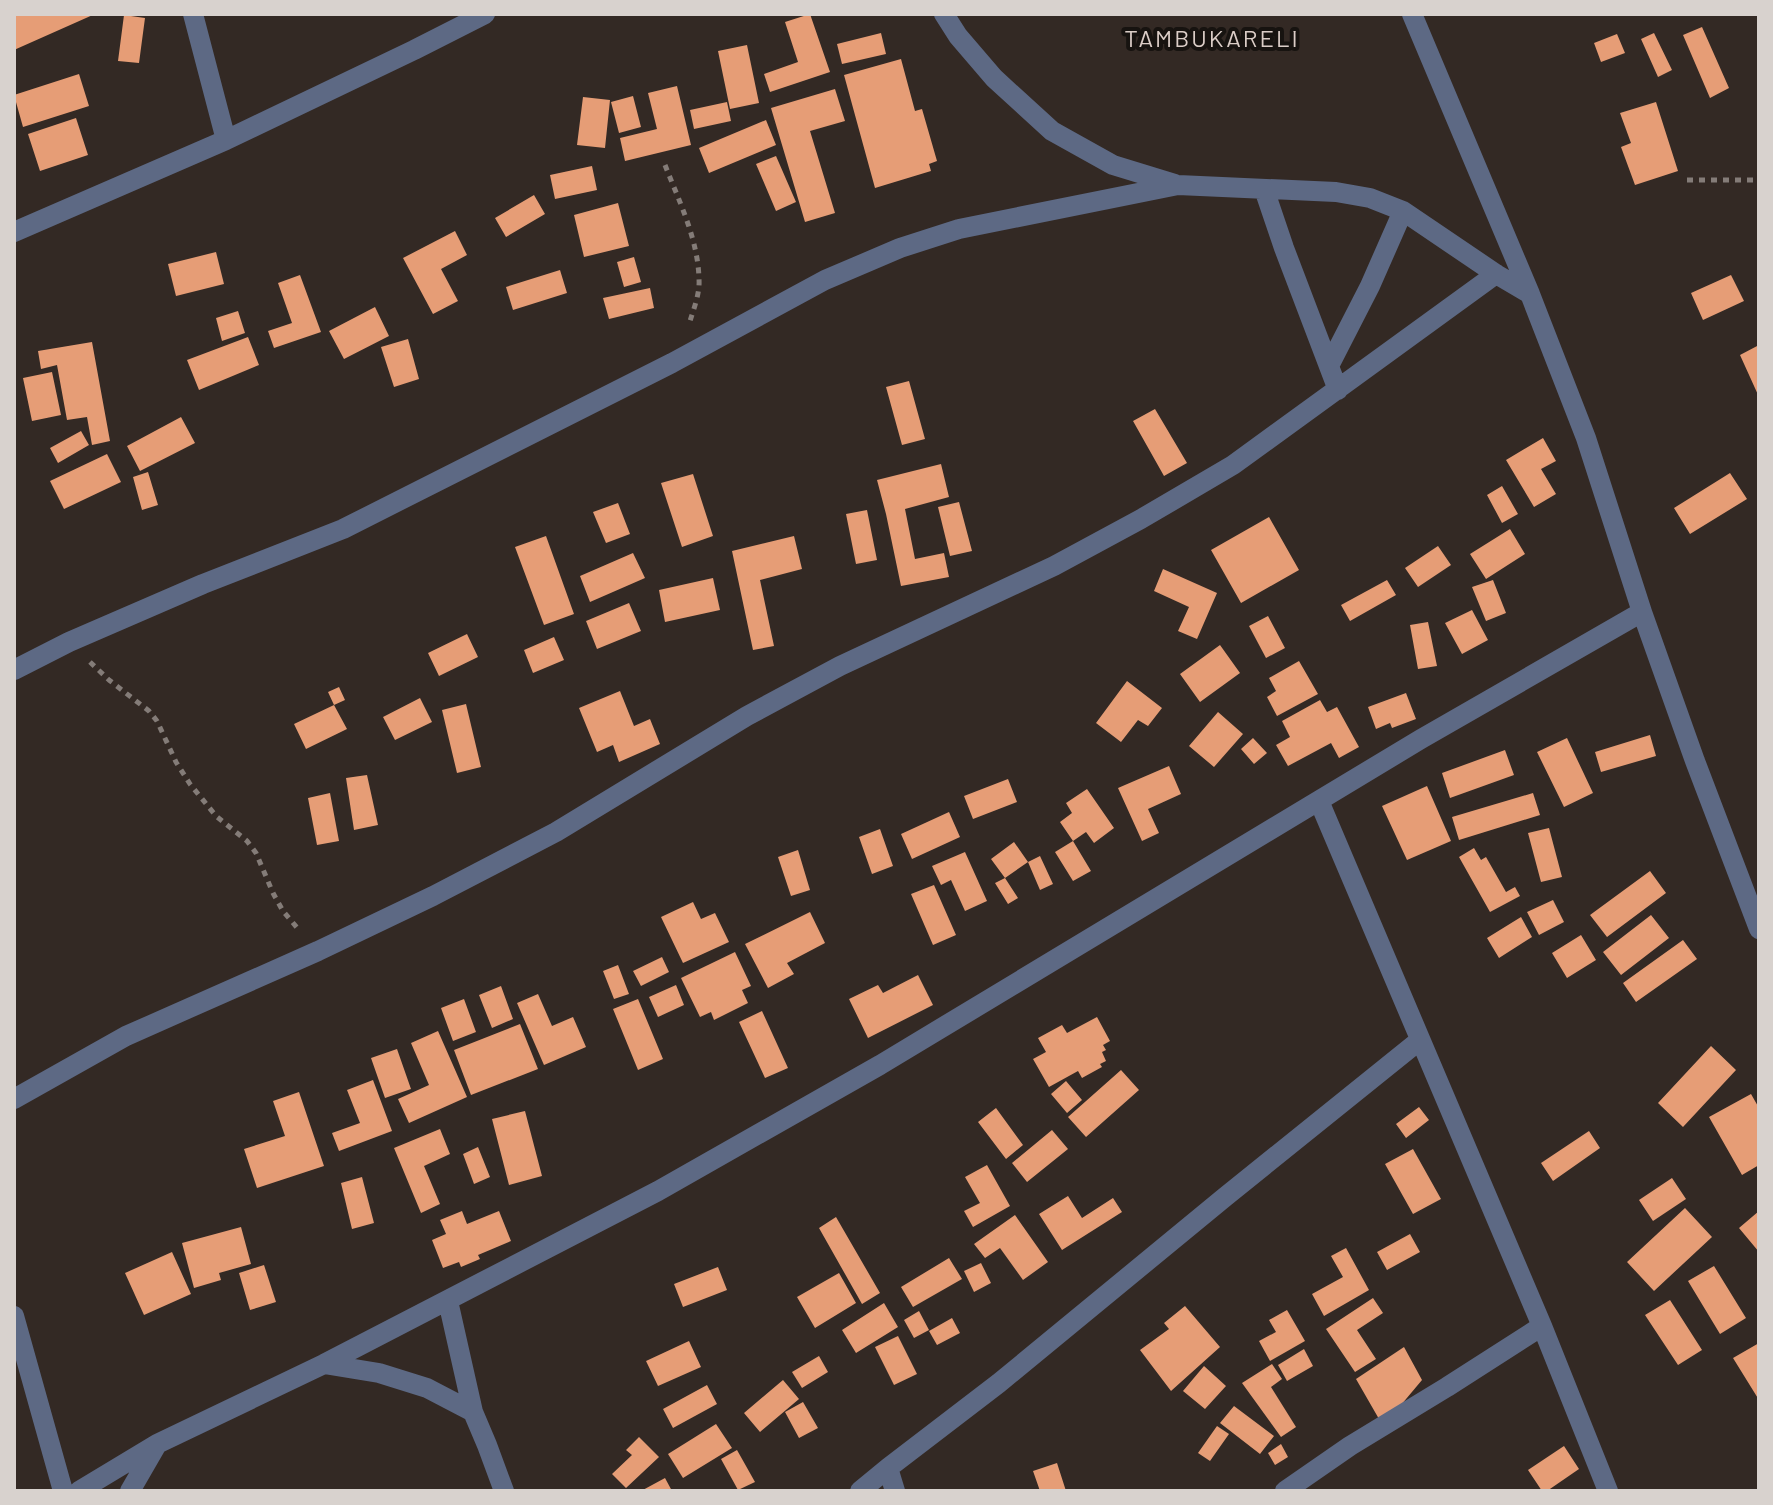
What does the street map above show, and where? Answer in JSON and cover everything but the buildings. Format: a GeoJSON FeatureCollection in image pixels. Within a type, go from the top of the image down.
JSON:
{"type":"FeatureCollection","features":[{"type":"Feature","properties":{"kind":"street"},"geometry":{"type":"LineString","coordinates":[[193,14],[226,140]]}},
{"type":"Feature","properties":{"kind":"street"},"geometry":{"type":"LineString","coordinates":[[14,232],[226,140],[485,14]]}},
{"type":"Feature","properties":{"kind":"street"},"geometry":{"type":"LineString","coordinates":[[944,14],[958,36],[994,78],[1052,131],[1113,165],[1178,185]]}},
{"type":"Feature","properties":{"kind":"street"},"geometry":{"type":"LineString","coordinates":[[1412,14],[1530,294],[1586,438],[1642,612],[1695,761],[1757,918]]}},
{"type":"Feature","properties":{"kind":"street"},"geometry":{"type":"LineString","coordinates":[[14,670],[69,642],[203,584],[343,529],[672,363],[825,280],[900,248],[959,229],[1178,185],[1336,192],[1370,198],[1403,211],[1530,294]]}},
{"type":"Feature","properties":{"kind":"street"},"geometry":{"type":"LineString","coordinates":[[1264,189],[1338,390]]}},
{"type":"Feature","properties":{"kind":"street"},"geometry":{"type":"LineString","coordinates":[[1329,366],[1370,286],[1403,211]]}},
{"type":"Feature","properties":{"kind":"street"},"geometry":{"type":"LineString","coordinates":[[14,1099],[126,1036],[433,896],[556,832],[747,716],[840,666],[1054,566],[1141,519],[1233,465],[1496,274]]}},
{"type":"Feature","properties":{"kind":"street"},"geometry":{"type":"LineString","coordinates":[[79,1491],[157,1444],[324,1364],[658,1191],[880,1065],[1421,739],[1642,612]]}},
{"type":"Feature","properties":{"kind":"street"},"geometry":{"type":"LineString","coordinates":[[1319,801],[1542,1326],[1608,1491]]}},
{"type":"Feature","properties":{"kind":"street"},"geometry":{"type":"LineString","coordinates":[[860,1491],[999,1383],[1420,1040]]}},
{"type":"Feature","properties":{"kind":"street"},"geometry":{"type":"LineString","coordinates":[[448,1301],[473,1412],[504,1491]]}},
{"type":"Feature","properties":{"kind":"street"},"geometry":{"type":"LineString","coordinates":[[14,1316],[63,1491]]}},
{"type":"Feature","properties":{"kind":"street"},"geometry":{"type":"LineString","coordinates":[[1285,1491],[1350,1446],[1542,1326]]}},
{"type":"Feature","properties":{"kind":"street"},"geometry":{"type":"LineString","coordinates":[[324,1364],[379,1373],[427,1388],[473,1412]]}},
{"type":"Feature","properties":{"kind":"street"},"geometry":{"type":"LineString","coordinates":[[130,1491],[157,1444]]}},
{"type":"Feature","properties":{"kind":"street"},"geometry":{"type":"LineString","coordinates":[[888,1468],[895,1491]]}},
{"type":"Feature","properties":{"kind":"path"},"geometry":{"type":"LineString","coordinates":[[665,165],[689,229],[700,282],[687,332],[672,363]]}},
{"type":"Feature","properties":{"kind":"path"},"geometry":{"type":"LineString","coordinates":[[1687,180],[1759,180]]}},
{"type":"Feature","properties":{"kind":"path"},"geometry":{"type":"LineString","coordinates":[[69,642],[109,680],[149,711],[190,784],[216,816],[247,841],[256,853],[283,911],[318,951]]}},
{"type":"Feature","properties":{"kind":"district","name":"TAMBUKARELI"},"geometry":{"type":"Point","coordinates":[1212,37]}}]}
